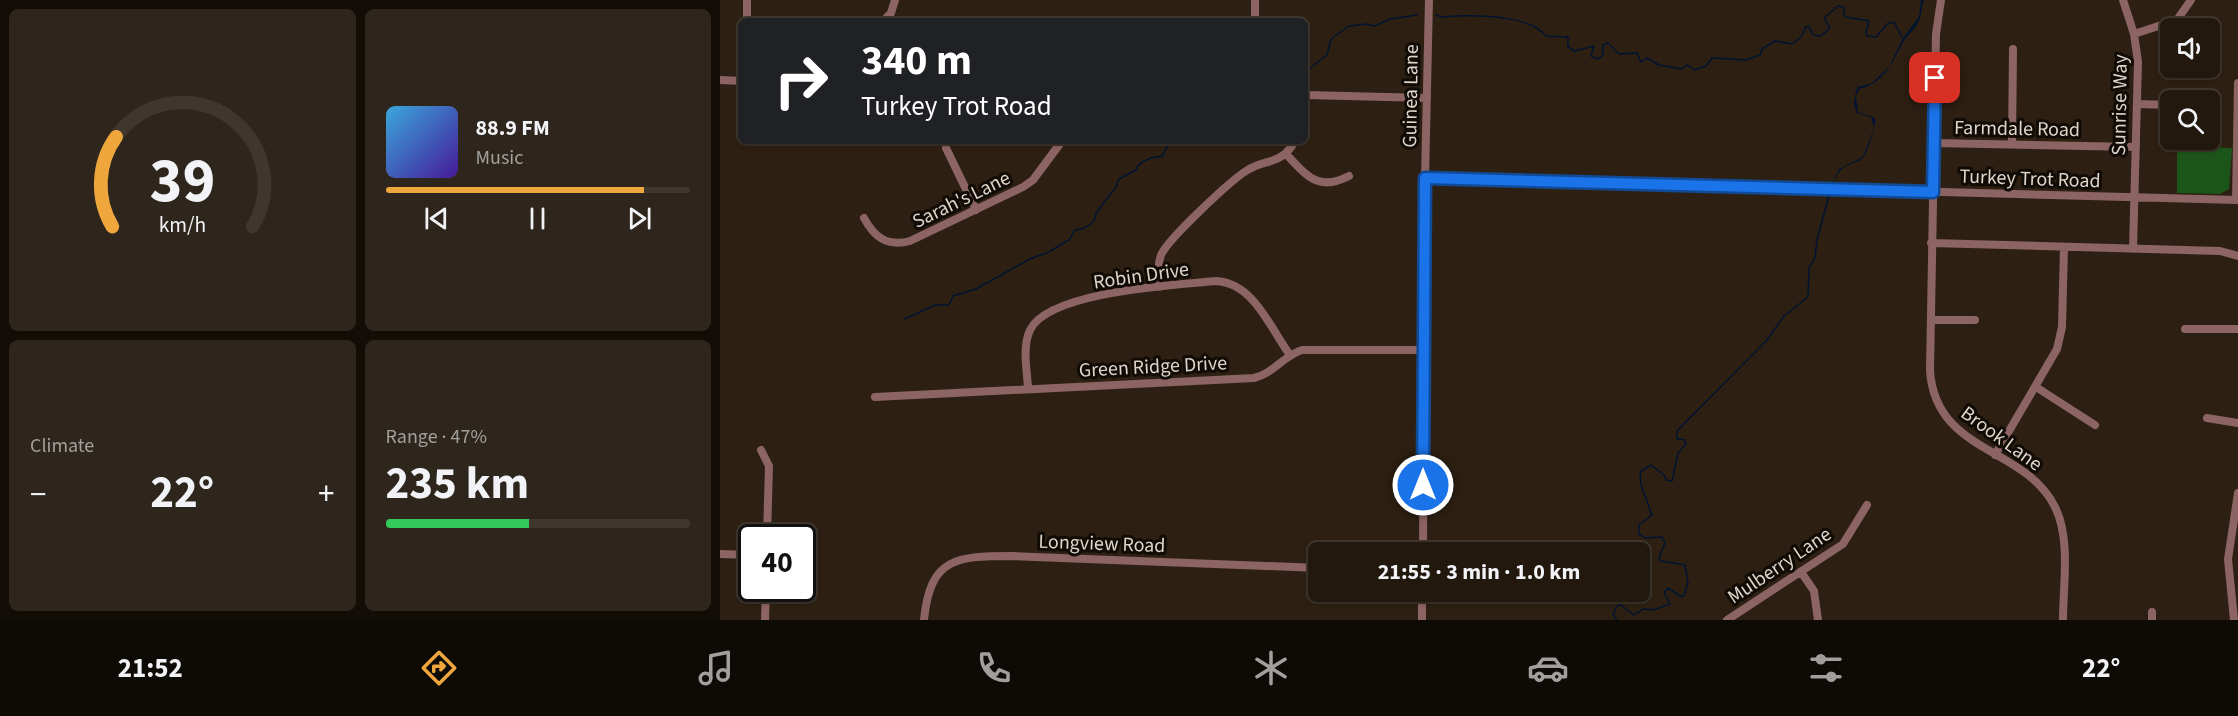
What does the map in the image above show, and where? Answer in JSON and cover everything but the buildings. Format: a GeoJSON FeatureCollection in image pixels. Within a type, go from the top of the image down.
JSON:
{"type":"FeatureCollection","features":[{"type":"Feature","properties":{"kind":"street"},"geometry":{"type":"LineString","coordinates":[[747,0],[747,18]]}},
{"type":"Feature","properties":{"kind":"street"},"geometry":{"type":"LineString","coordinates":[[886,18],[891,13],[895,0]]}},
{"type":"Feature","properties":{"kind":"street"},"geometry":{"type":"LineString","coordinates":[[1255,0],[1255,18]]}},
{"type":"Feature","properties":{"kind":"street","name":"Guinea Lane"},"geometry":{"type":"LineString","coordinates":[[1423,542],[1423,350],[1429,0]]}},
{"type":"Feature","properties":{"kind":"street","name":"Brook Lane"},"geometry":{"type":"LineString","coordinates":[[1941,0],[1936,34],[1931,243],[1931,377],[1940,408],[1959,431],[2037,482],[2056,510],[2063,535],[2063,620]]}},
{"type":"Feature","properties":{"kind":"street","name":"Sunrise Way"},"geometry":{"type":"LineString","coordinates":[[2123,0],[2134,34],[2138,62],[2133,249]]}},
{"type":"Feature","properties":{"kind":"street"},"geometry":{"type":"LineString","coordinates":[[2134,34],[2177,20],[2192,0]]}},
{"type":"Feature","properties":{"kind":"street"},"geometry":{"type":"LineString","coordinates":[[2012,144],[2013,49]]}},
{"type":"Feature","properties":{"kind":"street"},"geometry":{"type":"LineString","coordinates":[[720,80],[738,81]]}},
{"type":"Feature","properties":{"kind":"street"},"geometry":{"type":"LineString","coordinates":[[2237,200],[2238,83]]}},
{"type":"Feature","properties":{"kind":"street"},"geometry":{"type":"LineString","coordinates":[[1308,95],[1426,98]]}},
{"type":"Feature","properties":{"kind":"street"},"geometry":{"type":"LineString","coordinates":[[2137,104],[2160,105]]}},
{"type":"Feature","properties":{"kind":"street","name":"Farmdale Road"},"geometry":{"type":"LineString","coordinates":[[1934,143],[2136,147]]}},
{"type":"Feature","properties":{"kind":"street","name":"Sarah's Lane"},"geometry":{"type":"LineString","coordinates":[[864,218],[875,235],[884,241],[898,243],[910,241],[1028,184],[1060,144]]}},
{"type":"Feature","properties":{"kind":"street"},"geometry":{"type":"LineString","coordinates":[[1160,287],[1159,261],[1170,242],[1245,172],[1276,160],[1286,154],[1293,144]]}},
{"type":"Feature","properties":{"kind":"street"},"geometry":{"type":"LineString","coordinates":[[946,148],[976,210]]}},
{"type":"Feature","properties":{"kind":"street"},"geometry":{"type":"LineString","coordinates":[[1286,154],[1305,174],[1319,182],[1336,183],[1349,176]]}},
{"type":"Feature","properties":{"kind":"street","name":"Turkey Trot Road"},"geometry":{"type":"LineString","coordinates":[[1425,178],[2237,200]]}},
{"type":"Feature","properties":{"kind":"street"},"geometry":{"type":"LineString","coordinates":[[1931,243],[2220,251],[2238,256]]}},
{"type":"Feature","properties":{"kind":"street"},"geometry":{"type":"LineString","coordinates":[[1995,455],[2055,356],[2060,336],[2064,247]]}},
{"type":"Feature","properties":{"kind":"street","name":"Robin Drive"},"geometry":{"type":"LineString","coordinates":[[1028,388],[1026,345],[1031,329],[1040,317],[1053,310],[1112,292],[1216,281],[1237,285],[1251,297],[1290,355]]}},
{"type":"Feature","properties":{"kind":"street"},"geometry":{"type":"LineString","coordinates":[[1930,320],[1975,320]]}},
{"type":"Feature","properties":{"kind":"street"},"geometry":{"type":"LineString","coordinates":[[2185,329],[2238,328]]}},
{"type":"Feature","properties":{"kind":"street","name":"Green Ridge Drive"},"geometry":{"type":"LineString","coordinates":[[875,397],[1254,378],[1270,372],[1290,355],[1302,350],[1423,350]]}},
{"type":"Feature","properties":{"kind":"street"},"geometry":{"type":"LineString","coordinates":[[2036,387],[2095,425]]}},
{"type":"Feature","properties":{"kind":"street"},"geometry":{"type":"LineString","coordinates":[[2207,418],[2238,423]]}},
{"type":"Feature","properties":{"kind":"street"},"geometry":{"type":"LineString","coordinates":[[761,450],[769,466],[767,524]]}},
{"type":"Feature","properties":{"kind":"street"},"geometry":{"type":"LineString","coordinates":[[2234,620],[2228,559],[2238,494]]}},
{"type":"Feature","properties":{"kind":"street","name":"Mulberry Lane"},"geometry":{"type":"LineString","coordinates":[[1727,620],[1842,544],[1867,505]]}},
{"type":"Feature","properties":{"kind":"street"},"geometry":{"type":"LineString","coordinates":[[720,554],[738,555]]}},
{"type":"Feature","properties":{"kind":"street","name":"Longview Road"},"geometry":{"type":"LineString","coordinates":[[924,620],[932,583],[947,566],[962,558],[1012,556],[1308,568]]}},
{"type":"Feature","properties":{"kind":"street"},"geometry":{"type":"LineString","coordinates":[[1801,572],[1814,591],[1818,620]]}},
{"type":"Feature","properties":{"kind":"street"},"geometry":{"type":"LineString","coordinates":[[765,620],[766,602]]}},
{"type":"Feature","properties":{"kind":"street"},"geometry":{"type":"LineString","coordinates":[[1422,602],[1422,620]]}},
{"type":"Feature","properties":{"kind":"green space"},"geometry":{"type":"Polygon","coordinates":[[[2232,148],[2229,189],[2220,194],[2177,193],[2177,150],[2232,148]]]}},
{"type":"Feature","properties":{"kind":"water"},"geometry":{"type":"Polygon","coordinates":[[[1921,0],[1924,0],[1919,22],[1903,42],[1896,57],[1887,70],[1875,82],[1859,89],[1856,96],[1858,112],[1872,116],[1875,119],[1874,127],[1871,117],[1857,113],[1854,104],[1856,91],[1858,87],[1872,83],[1889,67],[1903,38],[1919,17],[1921,0]]]}},
{"type":"Feature","properties":{"kind":"water"},"geometry":{"type":"Polygon","coordinates":[[[1874,129],[1863,158],[1842,169],[1832,183],[1839,169],[1863,157],[1874,129]]]}},
{"type":"Feature","properties":{"kind":"waterway"},"geometry":{"type":"LineString","coordinates":[[1436,15],[1504,18],[1529,24],[1546,36],[1568,37],[1568,47],[1575,51],[1594,46],[1591,56],[1598,59],[1603,55],[1603,45],[1608,43],[1619,54],[1637,53],[1641,62],[1647,58],[1659,65],[1682,69],[1687,65],[1694,70],[1706,66],[1712,58],[1746,60],[1760,55],[1762,49],[1775,41],[1792,44],[1809,26],[1813,35],[1821,36],[1830,28],[1824,18],[1838,6],[1844,7],[1846,17],[1869,21],[1867,36],[1876,37],[1887,24],[1894,22],[1902,37]]}},
{"type":"Feature","properties":{"kind":"waterway"},"geometry":{"type":"LineString","coordinates":[[1308,70],[1327,55],[1331,39],[1349,26],[1367,24],[1374,26],[1391,19],[1417,15]]}},
{"type":"Feature","properties":{"kind":"waterway"},"geometry":{"type":"LineString","coordinates":[[905,319],[935,305],[949,305],[953,296],[976,289],[1070,239],[1074,231],[1082,229],[1094,220],[1096,213],[1116,187],[1119,179],[1136,170],[1147,160],[1162,157],[1168,144]]}},
{"type":"Feature","properties":{"kind":"waterway"},"geometry":{"type":"LineString","coordinates":[[1617,620],[1613,615],[1617,606],[1621,605],[1634,615],[1643,609],[1653,610],[1670,604],[1664,593],[1668,588],[1682,597],[1684,595],[1688,583],[1685,565],[1661,561],[1659,558],[1665,543],[1662,537],[1645,538],[1639,534],[1639,525],[1652,515],[1641,485],[1640,472],[1651,465],[1664,475],[1666,480],[1672,481],[1678,453],[1686,444],[1685,440],[1677,439],[1677,431],[1767,340],[1784,316],[1808,297],[1809,268],[1815,258],[1817,240],[1830,192]]}},
{"type":"Feature","properties":{"kind":"route"},"geometry":{"type":"LineString","coordinates":[[1423,485],[1425,178],[1933,192],[1935,78]]}}]}
